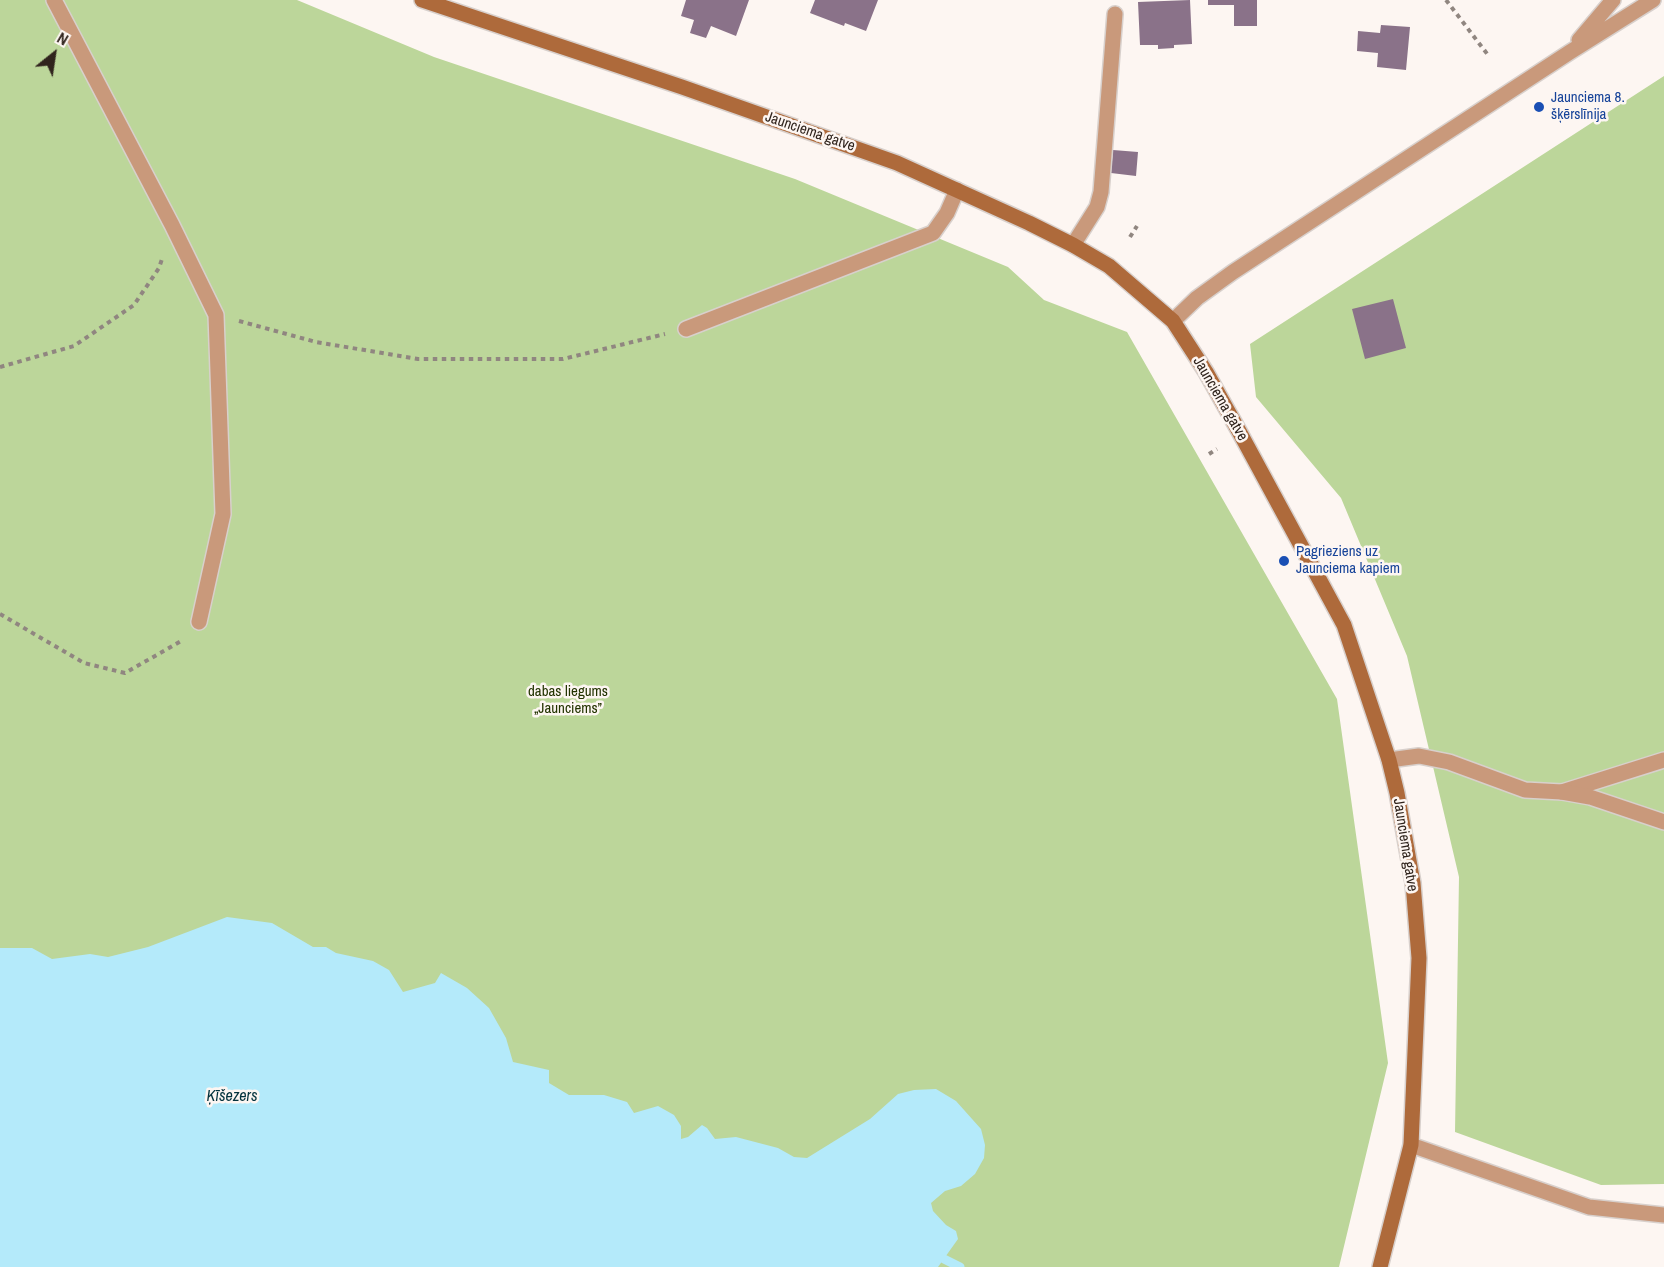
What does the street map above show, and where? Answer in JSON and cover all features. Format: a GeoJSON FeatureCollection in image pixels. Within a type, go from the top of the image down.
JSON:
{"type":"FeatureCollection","features":[{"type":"Feature","properties":{"kind":"main road","name":"Jaunciema gatve"},"geometry":{"type":"LineString","coordinates":[[422,0],[682,87],[897,163],[1073,245],[1109,266],[1173,321],[1206,372],[1344,625],[1389,760],[1397,793],[1413,883],[1419,958],[1411,1145],[1380,1267]]}},
{"type":"Feature","properties":{"kind":"street"},"geometry":{"type":"LineString","coordinates":[[54,0],[172,225],[216,315],[223,514],[199,622]]}},
{"type":"Feature","properties":{"kind":"street"},"geometry":{"type":"LineString","coordinates":[[1570,52],[1613,0]]}},
{"type":"Feature","properties":{"kind":"street"},"geometry":{"type":"LineString","coordinates":[[1173,321],[1197,298],[1233,272],[1653,0]]}},
{"type":"Feature","properties":{"kind":"street"},"geometry":{"type":"LineString","coordinates":[[1073,245],[1097,207],[1101,192],[1115,14]]}},
{"type":"Feature","properties":{"kind":"street"},"geometry":{"type":"LineString","coordinates":[[686,329],[933,233],[947,213],[957,190]]}},
{"type":"Feature","properties":{"kind":"street"},"geometry":{"type":"LineString","coordinates":[[1389,760],[1419,756],[1449,762],[1525,790],[1562,792],[1590,797],[1664,822]]}},
{"type":"Feature","properties":{"kind":"street"},"geometry":{"type":"LineString","coordinates":[[1562,792],[1664,760]]}},
{"type":"Feature","properties":{"kind":"street"},"geometry":{"type":"LineString","coordinates":[[1411,1145],[1589,1207],[1664,1215]]}},
{"type":"Feature","properties":{"kind":"path"},"geometry":{"type":"LineString","coordinates":[[1446,0],[1488,55]]}},
{"type":"Feature","properties":{"kind":"path"},"geometry":{"type":"LineString","coordinates":[[0,367],[74,346],[134,305],[159,268],[172,225]]}},
{"type":"Feature","properties":{"kind":"path"},"geometry":{"type":"LineString","coordinates":[[1130,237],[1137,226]]}},
{"type":"Feature","properties":{"kind":"path"},"geometry":{"type":"LineString","coordinates":[[216,315],[316,342],[418,359],[563,359],[686,329]]}},
{"type":"Feature","properties":{"kind":"path"},"geometry":{"type":"LineString","coordinates":[[1209,454],[1217,449]]}},
{"type":"Feature","properties":{"kind":"path"},"geometry":{"type":"LineString","coordinates":[[0,614],[84,663],[125,673],[184,639],[199,622]]}},
{"type":"Feature","properties":{"kind":"green space","name":"dabas liegums „Jaunciems”"},"geometry":{"type":"Polygon","coordinates":[[[0,0],[297,0],[434,57],[795,179],[1008,267],[1044,300],[1127,332],[1337,699],[1388,1063],[1339,1267],[0,1267],[0,0]]]}},
{"type":"Feature","properties":{"kind":"green space"},"geometry":{"type":"Polygon","coordinates":[[[1664,76],[1664,1184],[1601,1185],[1455,1132],[1459,877],[1407,656],[1341,498],[1256,397],[1250,344],[1664,76]]]}},
{"type":"Feature","properties":{"kind":"water","name":"Ķīšezers"},"geometry":{"type":"Polygon","coordinates":[[[227,917],[272,923],[313,947],[326,947],[336,953],[373,961],[389,970],[403,992],[435,983],[441,973],[467,988],[489,1008],[506,1038],[513,1062],[549,1070],[549,1083],[569,1095],[604,1095],[627,1102],[634,1113],[658,1106],[674,1115],[681,1126],[681,1139],[688,1137],[702,1125],[715,1139],[736,1137],[778,1148],[794,1157],[807,1158],[870,1119],[898,1094],[914,1090],[936,1089],[956,1101],[981,1129],[985,1145],[984,1158],[975,1174],[961,1186],[945,1191],[931,1203],[933,1211],[946,1225],[956,1231],[958,1239],[938,1267],[0,1267],[0,948],[32,948],[52,959],[90,954],[108,957],[148,947],[227,917]]]}},
{"type":"Feature","properties":{"kind":"building"},"geometry":{"type":"Polygon","coordinates":[[[686,0],[749,0],[736,36],[711,26],[706,38],[690,33],[694,20],[681,16],[686,0]]]}},
{"type":"Feature","properties":{"kind":"building"},"geometry":{"type":"Polygon","coordinates":[[[815,0],[878,0],[866,31],[845,23],[844,26],[810,13],[815,0]]]}},
{"type":"Feature","properties":{"kind":"building"},"geometry":{"type":"Polygon","coordinates":[[[1190,0],[1192,44],[1158,49],[1158,45],[1140,45],[1138,2],[1190,0]]]}},
{"type":"Feature","properties":{"kind":"building"},"geometry":{"type":"Polygon","coordinates":[[[1208,0],[1257,0],[1257,26],[1234,26],[1234,5],[1208,5],[1208,0]]]}},
{"type":"Feature","properties":{"kind":"building"},"geometry":{"type":"Polygon","coordinates":[[[1381,25],[1410,27],[1406,70],[1377,67],[1378,53],[1357,51],[1358,31],[1380,33],[1381,25]]]}},
{"type":"Feature","properties":{"kind":"building"},"geometry":{"type":"Polygon","coordinates":[[[1113,150],[1138,152],[1136,176],[1111,173],[1113,150]]]}},
{"type":"Feature","properties":{"kind":"building"},"geometry":{"type":"Polygon","coordinates":[[[1393,299],[1406,348],[1365,359],[1352,309],[1393,299]]]}},
{"type":"Feature","properties":{"kind":"waterway"},"geometry":{"type":"LineString","coordinates":[[944,1259],[960,1267]]}},
{"type":"Feature","properties":{"kind":"place","name":"Jaunciema 8. šķērslīnija"},"geometry":{"type":"Point","coordinates":[1539,107]}},
{"type":"Feature","properties":{"kind":"place","name":"Pagrieziens uz Jaunciema kapiem"},"geometry":{"type":"Point","coordinates":[1284,561]}}]}
